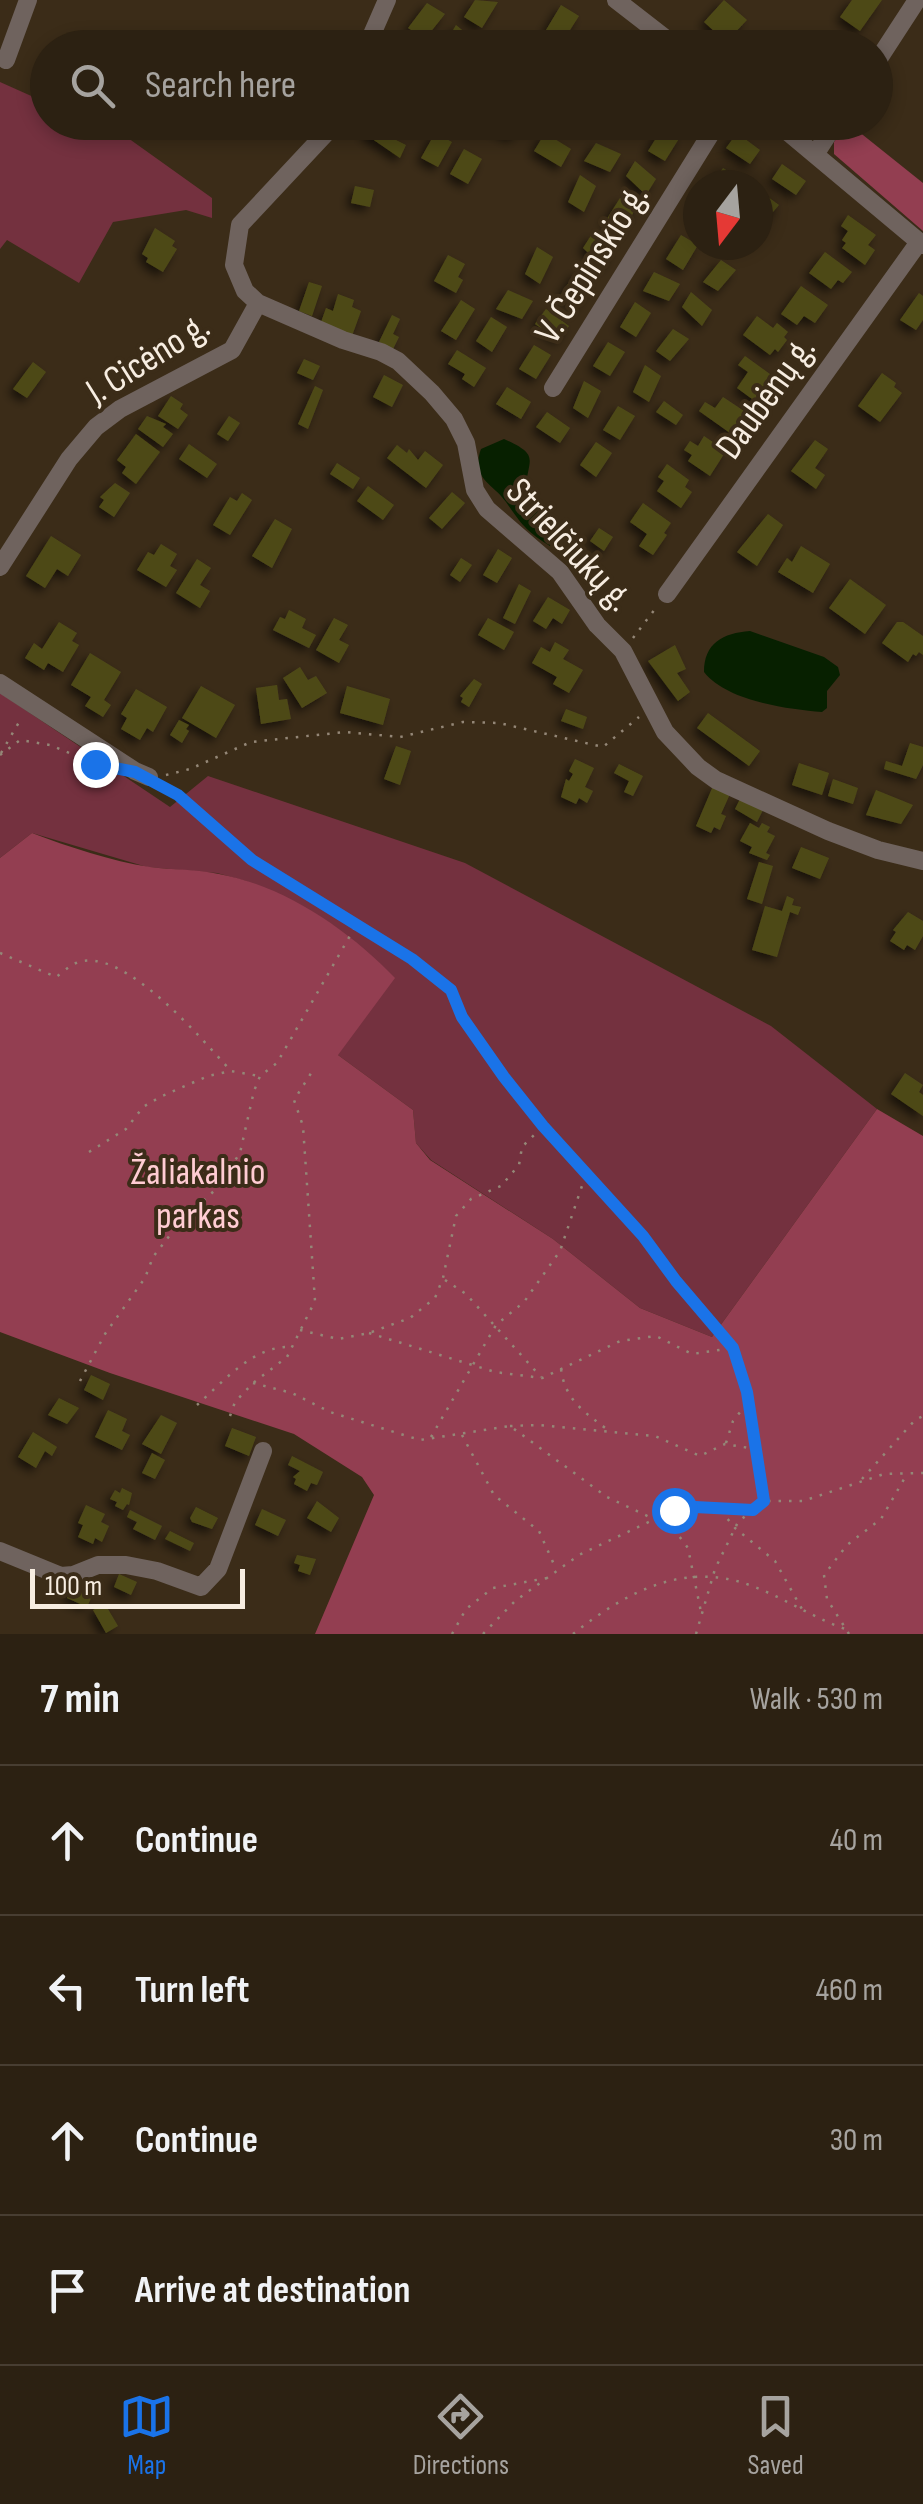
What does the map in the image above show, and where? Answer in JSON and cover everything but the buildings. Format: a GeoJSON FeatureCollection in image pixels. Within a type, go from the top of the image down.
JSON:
{"type":"FeatureCollection","features":[{"type":"Feature","properties":{"kind":"street"},"geometry":{"type":"LineString","coordinates":[[6,60],[28,0]]}},
{"type":"Feature","properties":{"kind":"street"},"geometry":{"type":"LineString","coordinates":[[374,30],[387,0]]}},
{"type":"Feature","properties":{"kind":"street"},"geometry":{"type":"LineString","coordinates":[[616,0],[655,30]]}},
{"type":"Feature","properties":{"kind":"street"},"geometry":{"type":"LineString","coordinates":[[893,37],[917,0]]}},
{"type":"Feature","properties":{"kind":"street"},"geometry":{"type":"LineString","coordinates":[[258,303],[245,291],[234,265],[240,225],[319,140]]}},
{"type":"Feature","properties":{"kind":"street","name":"V. Čepinskio g."},"geometry":{"type":"LineString","coordinates":[[553,388],[707,140]]}},
{"type":"Feature","properties":{"kind":"street"},"geometry":{"type":"LineString","coordinates":[[799,140],[921,243]]}},
{"type":"Feature","properties":{"kind":"street"},"geometry":{"type":"LineString","coordinates":[[816,153],[824,140]]}},
{"type":"Feature","properties":{"kind":"street","name":"Daubėnų g."},"geometry":{"type":"LineString","coordinates":[[667,594],[921,243]]}},
{"type":"Feature","properties":{"kind":"street","name":"J. Cicėno g."},"geometry":{"type":"LineString","coordinates":[[0,567],[69,459],[96,428],[120,409],[232,350],[258,303]]}},
{"type":"Feature","properties":{"kind":"street","name":"Strielčiukų g."},"geometry":{"type":"LineString","coordinates":[[258,303],[398,361],[454,419],[466,443],[475,490],[487,510],[560,572],[597,626],[622,651],[665,732],[683,754],[716,780],[878,850],[923,860]]}},
{"type":"Feature","properties":{"kind":"street"},"geometry":{"type":"LineString","coordinates":[[0,683],[149,778]]}},
{"type":"Feature","properties":{"kind":"street"},"geometry":{"type":"LineString","coordinates":[[0,1551],[61,1576],[73,1576],[98,1565],[126,1566],[156,1571],[202,1588],[218,1568],[263,1451]]}},
{"type":"Feature","properties":{"kind":"path"},"geometry":{"type":"LineString","coordinates":[[622,651],[667,594]]}},
{"type":"Feature","properties":{"kind":"path"},"geometry":{"type":"LineString","coordinates":[[0,755],[30,702]]}},
{"type":"Feature","properties":{"kind":"path"},"geometry":{"type":"LineString","coordinates":[[149,778],[190,769],[251,742],[344,732],[400,738],[463,722],[499,723],[602,747],[651,706]]}},
{"type":"Feature","properties":{"kind":"path"},"geometry":{"type":"LineString","coordinates":[[0,755],[20,740],[50,745],[95,764]]}},
{"type":"Feature","properties":{"kind":"path"},"geometry":{"type":"LineString","coordinates":[[149,778],[178,795],[252,860],[412,959],[451,990],[478,1042],[543,1126],[643,1236],[733,1348],[749,1401],[764,1501]]}},
{"type":"Feature","properties":{"kind":"path"},"geometry":{"type":"LineString","coordinates":[[80,1380],[145,1278],[153,1258],[177,1226],[215,1190],[240,1153],[260,1076],[276,1063],[356,925]]}},
{"type":"Feature","properties":{"kind":"path"},"geometry":{"type":"LineString","coordinates":[[0,953],[56,977],[77,962],[100,962],[134,977],[184,1020],[232,1072]]}},
{"type":"Feature","properties":{"kind":"path"},"geometry":{"type":"LineString","coordinates":[[230,1416],[235,1402],[253,1383],[288,1357],[315,1301],[304,1126],[294,1100],[315,1067]]}},
{"type":"Feature","properties":{"kind":"path"},"geometry":{"type":"LineString","coordinates":[[89,1152],[126,1129],[143,1107],[160,1097],[208,1076],[232,1072],[260,1076]]}},
{"type":"Feature","properties":{"kind":"path"},"geometry":{"type":"LineString","coordinates":[[298,1330],[338,1338],[369,1333],[410,1318],[435,1298],[456,1216],[471,1199],[501,1186],[519,1165],[522,1148],[543,1126]]}},
{"type":"Feature","properties":{"kind":"path"},"geometry":{"type":"LineString","coordinates":[[430,1439],[496,1325],[524,1302],[560,1251],[586,1175]]}},
{"type":"Feature","properties":{"kind":"path"},"geometry":{"type":"LineString","coordinates":[[443,1278],[466,1294],[542,1378]]}},
{"type":"Feature","properties":{"kind":"path"},"geometry":{"type":"LineString","coordinates":[[369,1333],[495,1372],[542,1378],[620,1340],[656,1336],[692,1354],[733,1348]]}},
{"type":"Feature","properties":{"kind":"path"},"geometry":{"type":"LineString","coordinates":[[197,1405],[272,1346],[292,1347]]}},
{"type":"Feature","properties":{"kind":"path"},"geometry":{"type":"LineString","coordinates":[[562,1369],[564,1387],[575,1406],[610,1431]]}},
{"type":"Feature","properties":{"kind":"path"},"geometry":{"type":"LineString","coordinates":[[253,1383],[292,1392],[348,1418],[420,1440],[510,1426],[655,1436],[700,1456],[726,1444],[756,1450]]}},
{"type":"Feature","properties":{"kind":"path"},"geometry":{"type":"LineString","coordinates":[[726,1444],[733,1421],[749,1401]]}},
{"type":"Feature","properties":{"kind":"path"},"geometry":{"type":"LineString","coordinates":[[861,1480],[923,1416]]}},
{"type":"Feature","properties":{"kind":"path"},"geometry":{"type":"LineString","coordinates":[[510,1426],[607,1498],[673,1528],[688,1548],[701,1612]]}},
{"type":"Feature","properties":{"kind":"path"},"geometry":{"type":"LineString","coordinates":[[461,1433],[494,1495],[539,1531],[557,1570]]}},
{"type":"Feature","properties":{"kind":"path"},"geometry":{"type":"LineString","coordinates":[[849,1634],[826,1599],[824,1575],[847,1545],[881,1519],[908,1473]]}},
{"type":"Feature","properties":{"kind":"path"},"geometry":{"type":"LineString","coordinates":[[696,1634],[713,1576],[735,1528],[764,1501],[804,1501],[884,1474],[923,1473]]}},
{"type":"Feature","properties":{"kind":"path"},"geometry":{"type":"LineString","coordinates":[[482,1634],[514,1601],[557,1570],[674,1510],[753,1510]]}},
{"type":"Feature","properties":{"kind":"path"},"geometry":{"type":"LineString","coordinates":[[721,1510],[735,1528],[774,1561],[804,1612]]}},
{"type":"Feature","properties":{"kind":"path"},"geometry":{"type":"LineString","coordinates":[[574,1634],[618,1602],[667,1579],[694,1575],[752,1586],[845,1629]]}},
{"type":"Feature","properties":{"kind":"path"},"geometry":{"type":"LineString","coordinates":[[452,1634],[466,1609],[493,1588],[548,1578]]}},
{"type":"Feature","properties":{"kind":"shaded area"},"geometry":{"type":"Polygon","coordinates":[[[0,82],[30,95],[30,140],[131,140],[212,198],[212,218],[186,210],[113,222],[79,283],[7,240],[0,249],[0,82]]]}},
{"type":"Feature","properties":{"kind":"shaded area"},"geometry":{"type":"Polygon","coordinates":[[[504,439],[528,454],[526,489],[567,534],[556,544],[550,546],[530,532],[481,474],[481,449],[504,439]]]}},
{"type":"Feature","properties":{"kind":"shaded area"},"geometry":{"type":"Polygon","coordinates":[[[750,631],[824,657],[838,667],[840,675],[827,691],[827,708],[822,712],[758,702],[727,690],[704,672],[707,654],[717,641],[750,631]]]}},
{"type":"Feature","properties":{"kind":"shaded area"},"geometry":{"type":"Polygon","coordinates":[[[0,693],[170,807],[208,776],[465,863],[771,1026],[877,1109],[712,1337],[640,1308],[553,1239],[431,1160],[416,1143],[413,1110],[338,1055],[334,926],[246,881],[217,873],[147,867],[32,833],[0,858],[0,693]]]}},
{"type":"Feature","properties":{"kind":"green space"},"geometry":{"type":"Polygon","coordinates":[[[869,140],[923,183],[923,231],[834,154],[834,142],[869,140]]]}},
{"type":"Feature","properties":{"kind":"green space","name":"Žaliakalnio parkas"},"geometry":{"type":"Polygon","coordinates":[[[32,833],[120,861],[244,880],[292,900],[337,928],[395,978],[338,1055],[413,1110],[416,1143],[430,1160],[553,1239],[640,1308],[712,1337],[877,1109],[923,1136],[923,1634],[315,1634],[374,1495],[362,1477],[294,1434],[0,1332],[0,858],[32,833]]]}},
{"type":"Feature","properties":{"kind":"route"},"geometry":{"type":"LineString","coordinates":[[95,764],[135,772],[178,795],[288,886],[412,959],[451,990],[462,1017],[504,1077],[643,1236],[733,1348],[747,1392],[764,1501],[753,1510],[674,1510]]}}]}
